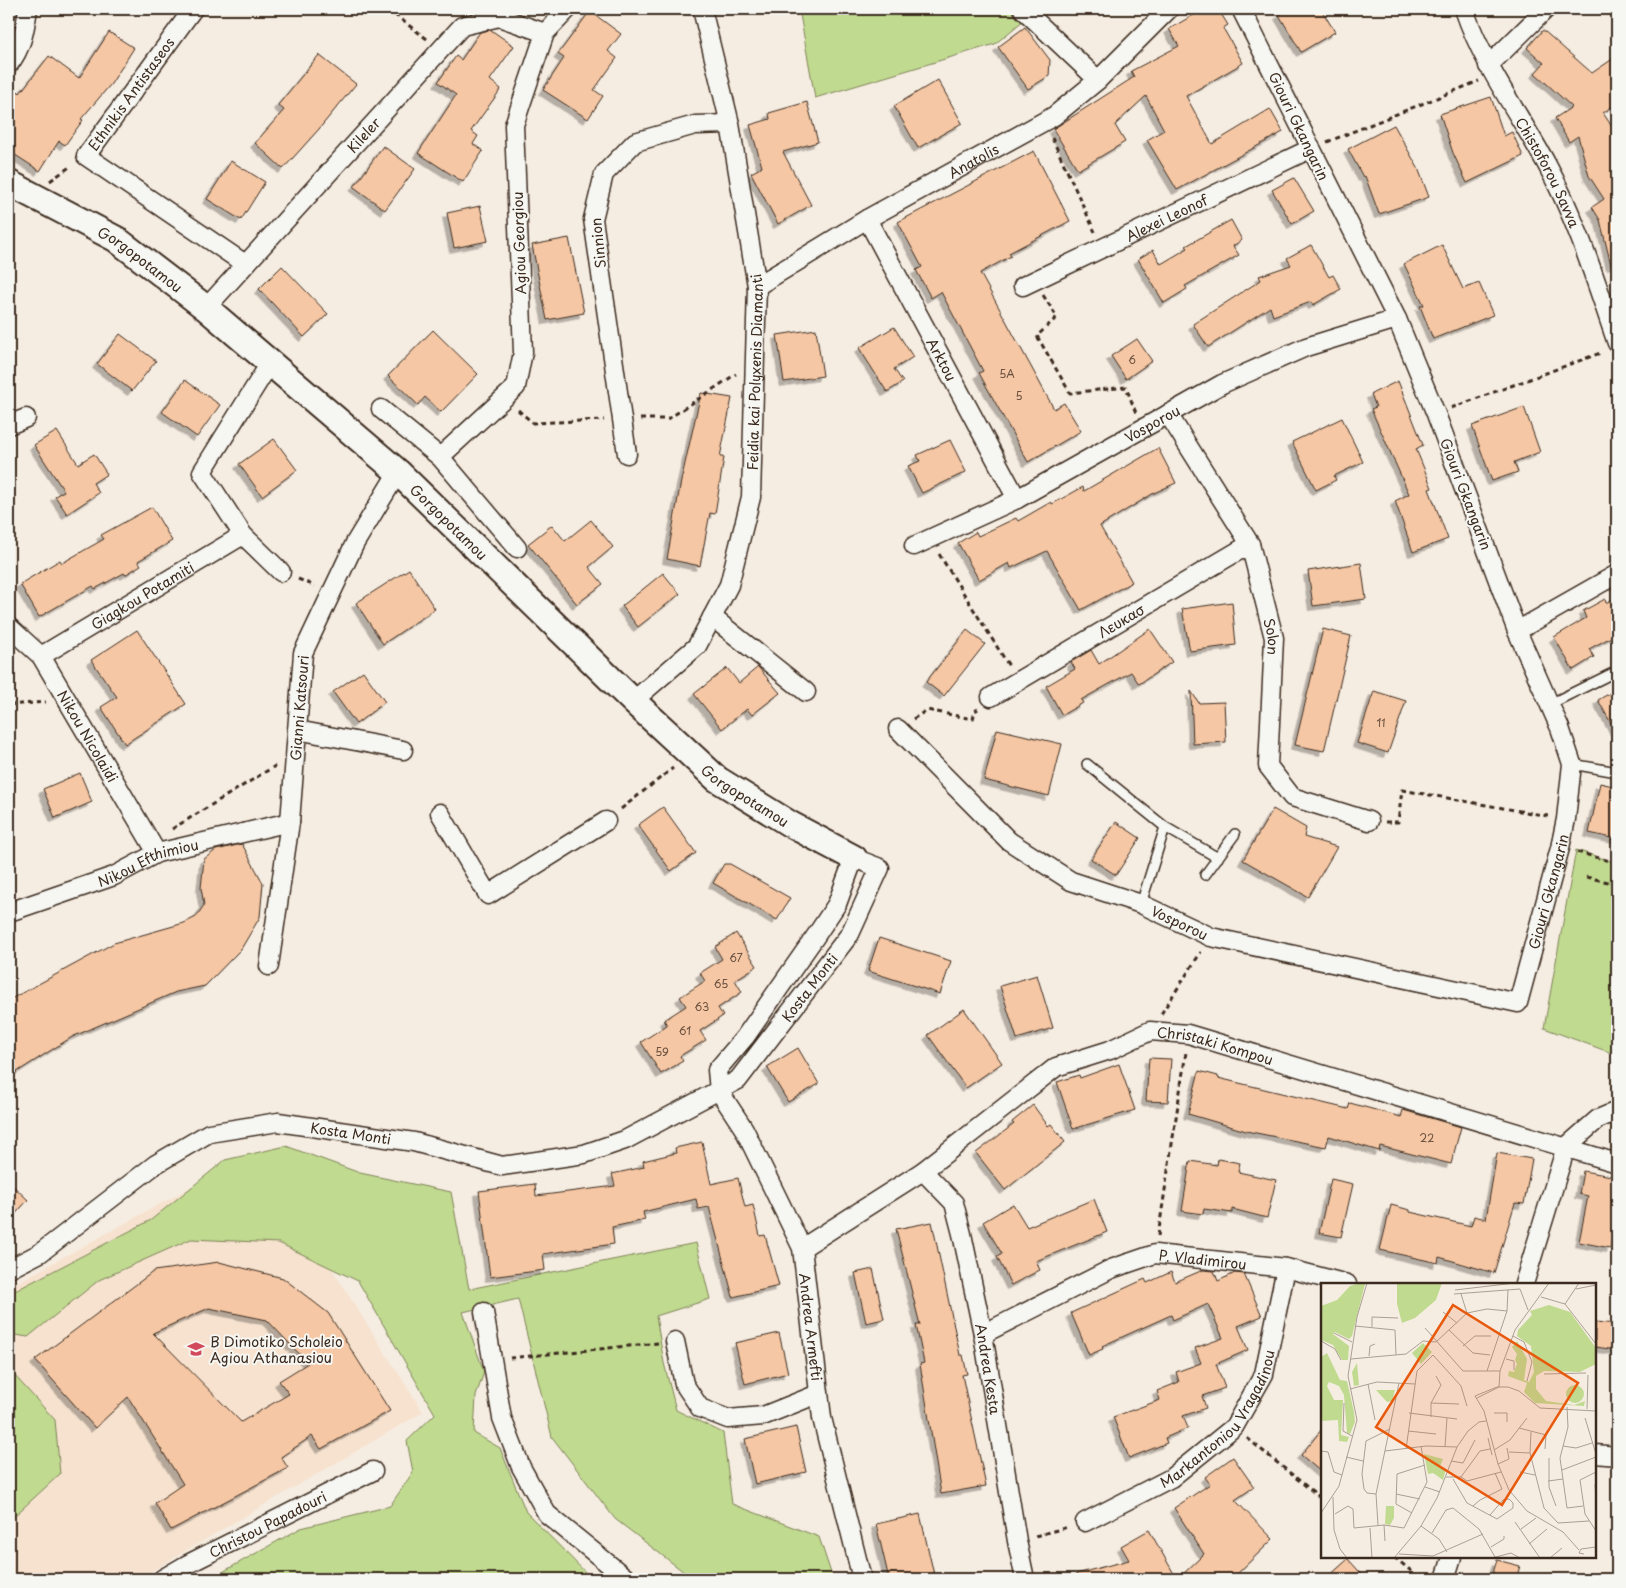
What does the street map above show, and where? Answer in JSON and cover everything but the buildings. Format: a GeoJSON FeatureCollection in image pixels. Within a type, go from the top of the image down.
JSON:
{"type":"FeatureCollection","features":[{"type":"Feature","properties":{"kind":"street"},"geometry":{"type":"LineString","coordinates":[[9,64],[16,56],[25,30],[28,9]]}},
{"type":"Feature","properties":{"kind":"street","name":"Ethnikis Antistaseos"},"geometry":{"type":"LineString","coordinates":[[86,156],[193,9]]}},
{"type":"Feature","properties":{"kind":"street","name":"Agiou Georgiou"},"geometry":{"type":"LineString","coordinates":[[440,457],[516,387],[523,352],[514,125],[545,33],[568,9]]}},
{"type":"Feature","properties":{"kind":"street"},"geometry":{"type":"LineString","coordinates":[[1023,9],[1098,80]]}},
{"type":"Feature","properties":{"kind":"street","name":"Anatolis"},"geometry":{"type":"LineString","coordinates":[[757,286],[867,219],[1054,116],[1098,80],[1169,9]]}},
{"type":"Feature","properties":{"kind":"street","name":"Giouri Gkangarin"},"geometry":{"type":"LineString","coordinates":[[1241,9],[1397,319],[1436,414],[1517,632],[1550,704],[1572,764],[1566,819],[1560,848],[1518,1003]]}},
{"type":"Feature","properties":{"kind":"street","name":"Chistoforou Savva"},"geometry":{"type":"LineString","coordinates":[[1464,9],[1491,70],[1546,164],[1574,222],[1613,347]]}},
{"type":"Feature","properties":{"kind":"street"},"geometry":{"type":"LineString","coordinates":[[1491,70],[1546,9]]}},
{"type":"Feature","properties":{"kind":"street","name":"Feidia kai Polyxenis Diamanti"},"geometry":{"type":"LineString","coordinates":[[633,701],[697,646],[729,584],[751,497],[757,286],[730,124],[703,12]]}},
{"type":"Feature","properties":{"kind":"street","name":"Kileler"},"geometry":{"type":"LineString","coordinates":[[206,308],[462,26],[499,17],[545,33]]}},
{"type":"Feature","properties":{"kind":"street","name":"Sinnion"},"geometry":{"type":"LineString","coordinates":[[627,454],[593,219],[604,174],[634,142],[696,125],[730,124]]}},
{"type":"Feature","properties":{"kind":"street","name":"Alexei Leonof"},"geometry":{"type":"LineString","coordinates":[[1028,283],[1310,149]]}},
{"type":"Feature","properties":{"kind":"street"},"geometry":{"type":"LineString","coordinates":[[86,156],[245,264]]}},
{"type":"Feature","properties":{"kind":"street","name":"Gorgopotamou"},"geometry":{"type":"LineString","coordinates":[[9,183],[116,239],[206,308],[398,472],[633,701],[717,779],[790,824],[854,858],[880,868]]}},
{"type":"Feature","properties":{"kind":"street","name":"Arktou"},"geometry":{"type":"LineString","coordinates":[[867,219],[1017,499]]}},
{"type":"Feature","properties":{"kind":"street","name":"Vosporou"},"geometry":{"type":"LineString","coordinates":[[922,542],[1017,499],[1222,384],[1306,347],[1397,319]]}},
{"type":"Feature","properties":{"kind":"street"},"geometry":{"type":"LineString","coordinates":[[270,363],[202,472],[243,536],[281,572]]}},
{"type":"Feature","properties":{"kind":"street"},"geometry":{"type":"LineString","coordinates":[[382,409],[440,457],[517,548]]}},
{"type":"Feature","properties":{"kind":"street","name":"Solon"},"geometry":{"type":"LineString","coordinates":[[1168,414],[1250,544],[1274,638],[1268,766],[1292,797],[1369,821]]}},
{"type":"Feature","properties":{"kind":"street"},"geometry":{"type":"LineString","coordinates":[[9,425],[26,418]]}},
{"type":"Feature","properties":{"kind":"street","name":"Gianni Katsouri"},"geometry":{"type":"LineString","coordinates":[[269,966],[290,822],[303,653],[355,543],[398,472]]}},
{"type":"Feature","properties":{"kind":"street","name":"Giagkou Potamiti"},"geometry":{"type":"LineString","coordinates":[[41,656],[243,536]]}},
{"type":"Feature","properties":{"kind":"street","name":"Λευκασ"},"geometry":{"type":"LineString","coordinates":[[992,698],[1250,544]]}},
{"type":"Feature","properties":{"kind":"street"},"geometry":{"type":"LineString","coordinates":[[1517,632],[1617,574]]}},
{"type":"Feature","properties":{"kind":"street"},"geometry":{"type":"LineString","coordinates":[[712,617],[806,692]]}},
{"type":"Feature","properties":{"kind":"street","name":"Nikou Nicolaidi"},"geometry":{"type":"LineString","coordinates":[[9,627],[41,656],[154,848]]}},
{"type":"Feature","properties":{"kind":"street","name":"Vosporou"},"geometry":{"type":"LineString","coordinates":[[898,729],[1009,841],[1071,881],[1141,904],[1211,937],[1518,1003]]}},
{"type":"Feature","properties":{"kind":"street"},"geometry":{"type":"LineString","coordinates":[[297,730],[402,750]]}},
{"type":"Feature","properties":{"kind":"street"},"geometry":{"type":"LineString","coordinates":[[440,813],[488,895],[606,820]]}},
{"type":"Feature","properties":{"kind":"street","name":"Nikou Efthimiou"},"geometry":{"type":"LineString","coordinates":[[9,912],[114,876],[154,848],[290,822]]}},
{"type":"Feature","properties":{"kind":"street","name":"Kosta Monti"},"geometry":{"type":"LineString","coordinates":[[719,1091],[717,1070],[745,1037],[816,937],[837,904],[854,858]]}},
{"type":"Feature","properties":{"kind":"street","name":"Kosta Monti"},"geometry":{"type":"LineString","coordinates":[[9,1270],[40,1253],[156,1164],[209,1133],[278,1122],[414,1142],[502,1166],[584,1154],[625,1140],[738,1080],[850,934],[880,868]]}},
{"type":"Feature","properties":{"kind":"street","name":"Christaki Kompou"},"geometry":{"type":"LineString","coordinates":[[802,1248],[923,1171],[1056,1067],[1110,1050],[1150,1031],[1188,1034],[1617,1163]]}},
{"type":"Feature","properties":{"kind":"street","name":"Andrea Armefti"},"geometry":{"type":"LineString","coordinates":[[719,1091],[744,1129],[802,1248],[818,1394],[862,1579]]}},
{"type":"Feature","properties":{"kind":"street"},"geometry":{"type":"LineString","coordinates":[[1524,1283],[1566,1147],[1598,1119],[1617,1111]]}},
{"type":"Feature","properties":{"kind":"street","name":"Andrea Kesta"},"geometry":{"type":"LineString","coordinates":[[923,1171],[954,1203],[983,1334],[1025,1579]]}},
{"type":"Feature","properties":{"kind":"street","name":"P. Vladimirou"},"geometry":{"type":"LineString","coordinates":[[983,1334],[1111,1269],[1155,1254],[1286,1268],[1343,1283]]}},
{"type":"Feature","properties":{"kind":"street","name":"Markantoniou Vragadinou"},"geometry":{"type":"LineString","coordinates":[[1085,1522],[1171,1478],[1234,1426],[1264,1374],[1286,1268]]}},
{"type":"Feature","properties":{"kind":"street"},"geometry":{"type":"LineString","coordinates":[[484,1312],[502,1418],[521,1467],[547,1514],[627,1579]]}},
{"type":"Feature","properties":{"kind":"street"},"geometry":{"type":"LineString","coordinates":[[674,1341],[684,1384],[700,1408],[728,1419],[763,1416],[818,1394]]}},
{"type":"Feature","properties":{"kind":"street"},"geometry":{"type":"LineString","coordinates":[[1596,1454],[1617,1456]]}},
{"type":"Feature","properties":{"kind":"street","name":"Christou Papadouri"},"geometry":{"type":"LineString","coordinates":[[162,1579],[186,1565],[373,1471]]}},
{"type":"Feature","properties":{"kind":"street"},"geometry":{"type":"LineString","coordinates":[[1445,1579],[1452,1558]]}},
{"type":"Feature","properties":{"kind":"lane"},"geometry":{"type":"LineString","coordinates":[[1550,704],[1617,671]]}},
{"type":"Feature","properties":{"kind":"lane"},"geometry":{"type":"LineString","coordinates":[[1087,764],[1165,827],[1218,858]]}},
{"type":"Feature","properties":{"kind":"lane"},"geometry":{"type":"LineString","coordinates":[[1572,764],[1617,772]]}},
{"type":"Feature","properties":{"kind":"lane"},"geometry":{"type":"LineString","coordinates":[[1141,904],[1165,827]]}},
{"type":"Feature","properties":{"kind":"lane"},"geometry":{"type":"LineString","coordinates":[[1205,875],[1235,834]]}},
{"type":"Feature","properties":{"kind":"path"},"geometry":{"type":"LineString","coordinates":[[387,9],[441,50]]}},
{"type":"Feature","properties":{"kind":"path"},"geometry":{"type":"LineString","coordinates":[[703,12],[748,9]]}},
{"type":"Feature","properties":{"kind":"path"},"geometry":{"type":"LineString","coordinates":[[1609,9],[1617,18]]}},
{"type":"Feature","properties":{"kind":"path"},"geometry":{"type":"LineString","coordinates":[[1310,149],[1491,70]]}},
{"type":"Feature","properties":{"kind":"path"},"geometry":{"type":"LineString","coordinates":[[1044,122],[1102,248]]}},
{"type":"Feature","properties":{"kind":"path"},"geometry":{"type":"LineString","coordinates":[[31,194],[86,156]]}},
{"type":"Feature","properties":{"kind":"path"},"geometry":{"type":"LineString","coordinates":[[1028,283],[1057,317],[1037,336],[1070,393],[1126,387],[1142,428]]}},
{"type":"Feature","properties":{"kind":"path"},"geometry":{"type":"LineString","coordinates":[[1436,414],[1613,347]]}},
{"type":"Feature","properties":{"kind":"path"},"geometry":{"type":"LineString","coordinates":[[922,542],[1018,681]]}},
{"type":"Feature","properties":{"kind":"path"},"geometry":{"type":"LineString","coordinates":[[281,572],[332,593]]}},
{"type":"Feature","properties":{"kind":"path"},"geometry":{"type":"LineString","coordinates":[[898,729],[927,710],[974,719],[975,711],[992,698]]}},
{"type":"Feature","properties":{"kind":"path"},"geometry":{"type":"LineString","coordinates":[[9,705],[67,701]]}},
{"type":"Feature","properties":{"kind":"path"},"geometry":{"type":"LineString","coordinates":[[154,848],[295,754]]}},
{"type":"Feature","properties":{"kind":"path"},"geometry":{"type":"LineString","coordinates":[[606,820],[654,783]]}},
{"type":"Feature","properties":{"kind":"path"},"geometry":{"type":"LineString","coordinates":[[1369,821],[1398,822],[1402,790],[1566,819]]}},
{"type":"Feature","properties":{"kind":"path"},"geometry":{"type":"LineString","coordinates":[[1560,848],[1617,863]]}},
{"type":"Feature","properties":{"kind":"path"},"geometry":{"type":"LineString","coordinates":[[1586,877],[1617,884]]}},
{"type":"Feature","properties":{"kind":"path"},"geometry":{"type":"LineString","coordinates":[[1150,1031],[1211,937]]}},
{"type":"Feature","properties":{"kind":"path"},"geometry":{"type":"LineString","coordinates":[[1155,1254],[1188,1034]]}},
{"type":"Feature","properties":{"kind":"path"},"geometry":{"type":"LineString","coordinates":[[492,1360],[674,1341]]}},
{"type":"Feature","properties":{"kind":"path"},"geometry":{"type":"LineString","coordinates":[[1234,1426],[1321,1498]]}},
{"type":"Feature","properties":{"kind":"path"},"geometry":{"type":"LineString","coordinates":[[1017,1541],[1085,1522]]}},
{"type":"Feature","properties":{"kind":"path"},"geometry":{"type":"LineString","coordinates":[[1395,1558],[1421,1579]]}},
{"type":"Feature","properties":{"kind":"shaded area","name":"B Dimotiko Scholeio Agiou Athanasiou"},"geometry":{"type":"Polygon","coordinates":[[[211,1176],[302,1222],[423,1412],[138,1579],[9,1579],[9,1287],[211,1176]]]}},
{"type":"Feature","properties":{"kind":"green space"},"geometry":{"type":"Polygon","coordinates":[[[799,9],[1012,9],[1024,20],[995,44],[815,98],[799,9]]]}},
{"type":"Feature","properties":{"kind":"green space"},"geometry":{"type":"Polygon","coordinates":[[[1576,850],[1617,863],[1617,1055],[1544,1028],[1576,850]]]}},
{"type":"Feature","properties":{"kind":"green space"},"geometry":{"type":"Polygon","coordinates":[[[286,1146],[360,1173],[451,1192],[469,1289],[696,1243],[710,1299],[656,1316],[664,1363],[676,1410],[723,1433],[732,1504],[819,1537],[833,1579],[693,1579],[615,1519],[552,1437],[518,1299],[463,1312],[484,1372],[476,1396],[474,1433],[500,1448],[526,1512],[592,1579],[210,1579],[301,1528],[390,1506],[413,1472],[407,1441],[435,1414],[358,1281],[279,1243],[191,1239],[99,1280],[28,1337],[9,1334],[9,1294],[151,1220],[225,1160],[286,1146]]]}},
{"type":"Feature","properties":{"kind":"green space"},"geometry":{"type":"Polygon","coordinates":[[[9,1374],[15,1376],[55,1420],[60,1474],[9,1521],[9,1374]]]}},
{"type":"Feature","properties":{"kind":"place","name":"B Dimotiko Scholeio Agiou Athanasiou"},"geometry":{"type":"Point","coordinates":[196,1349]}}]}
